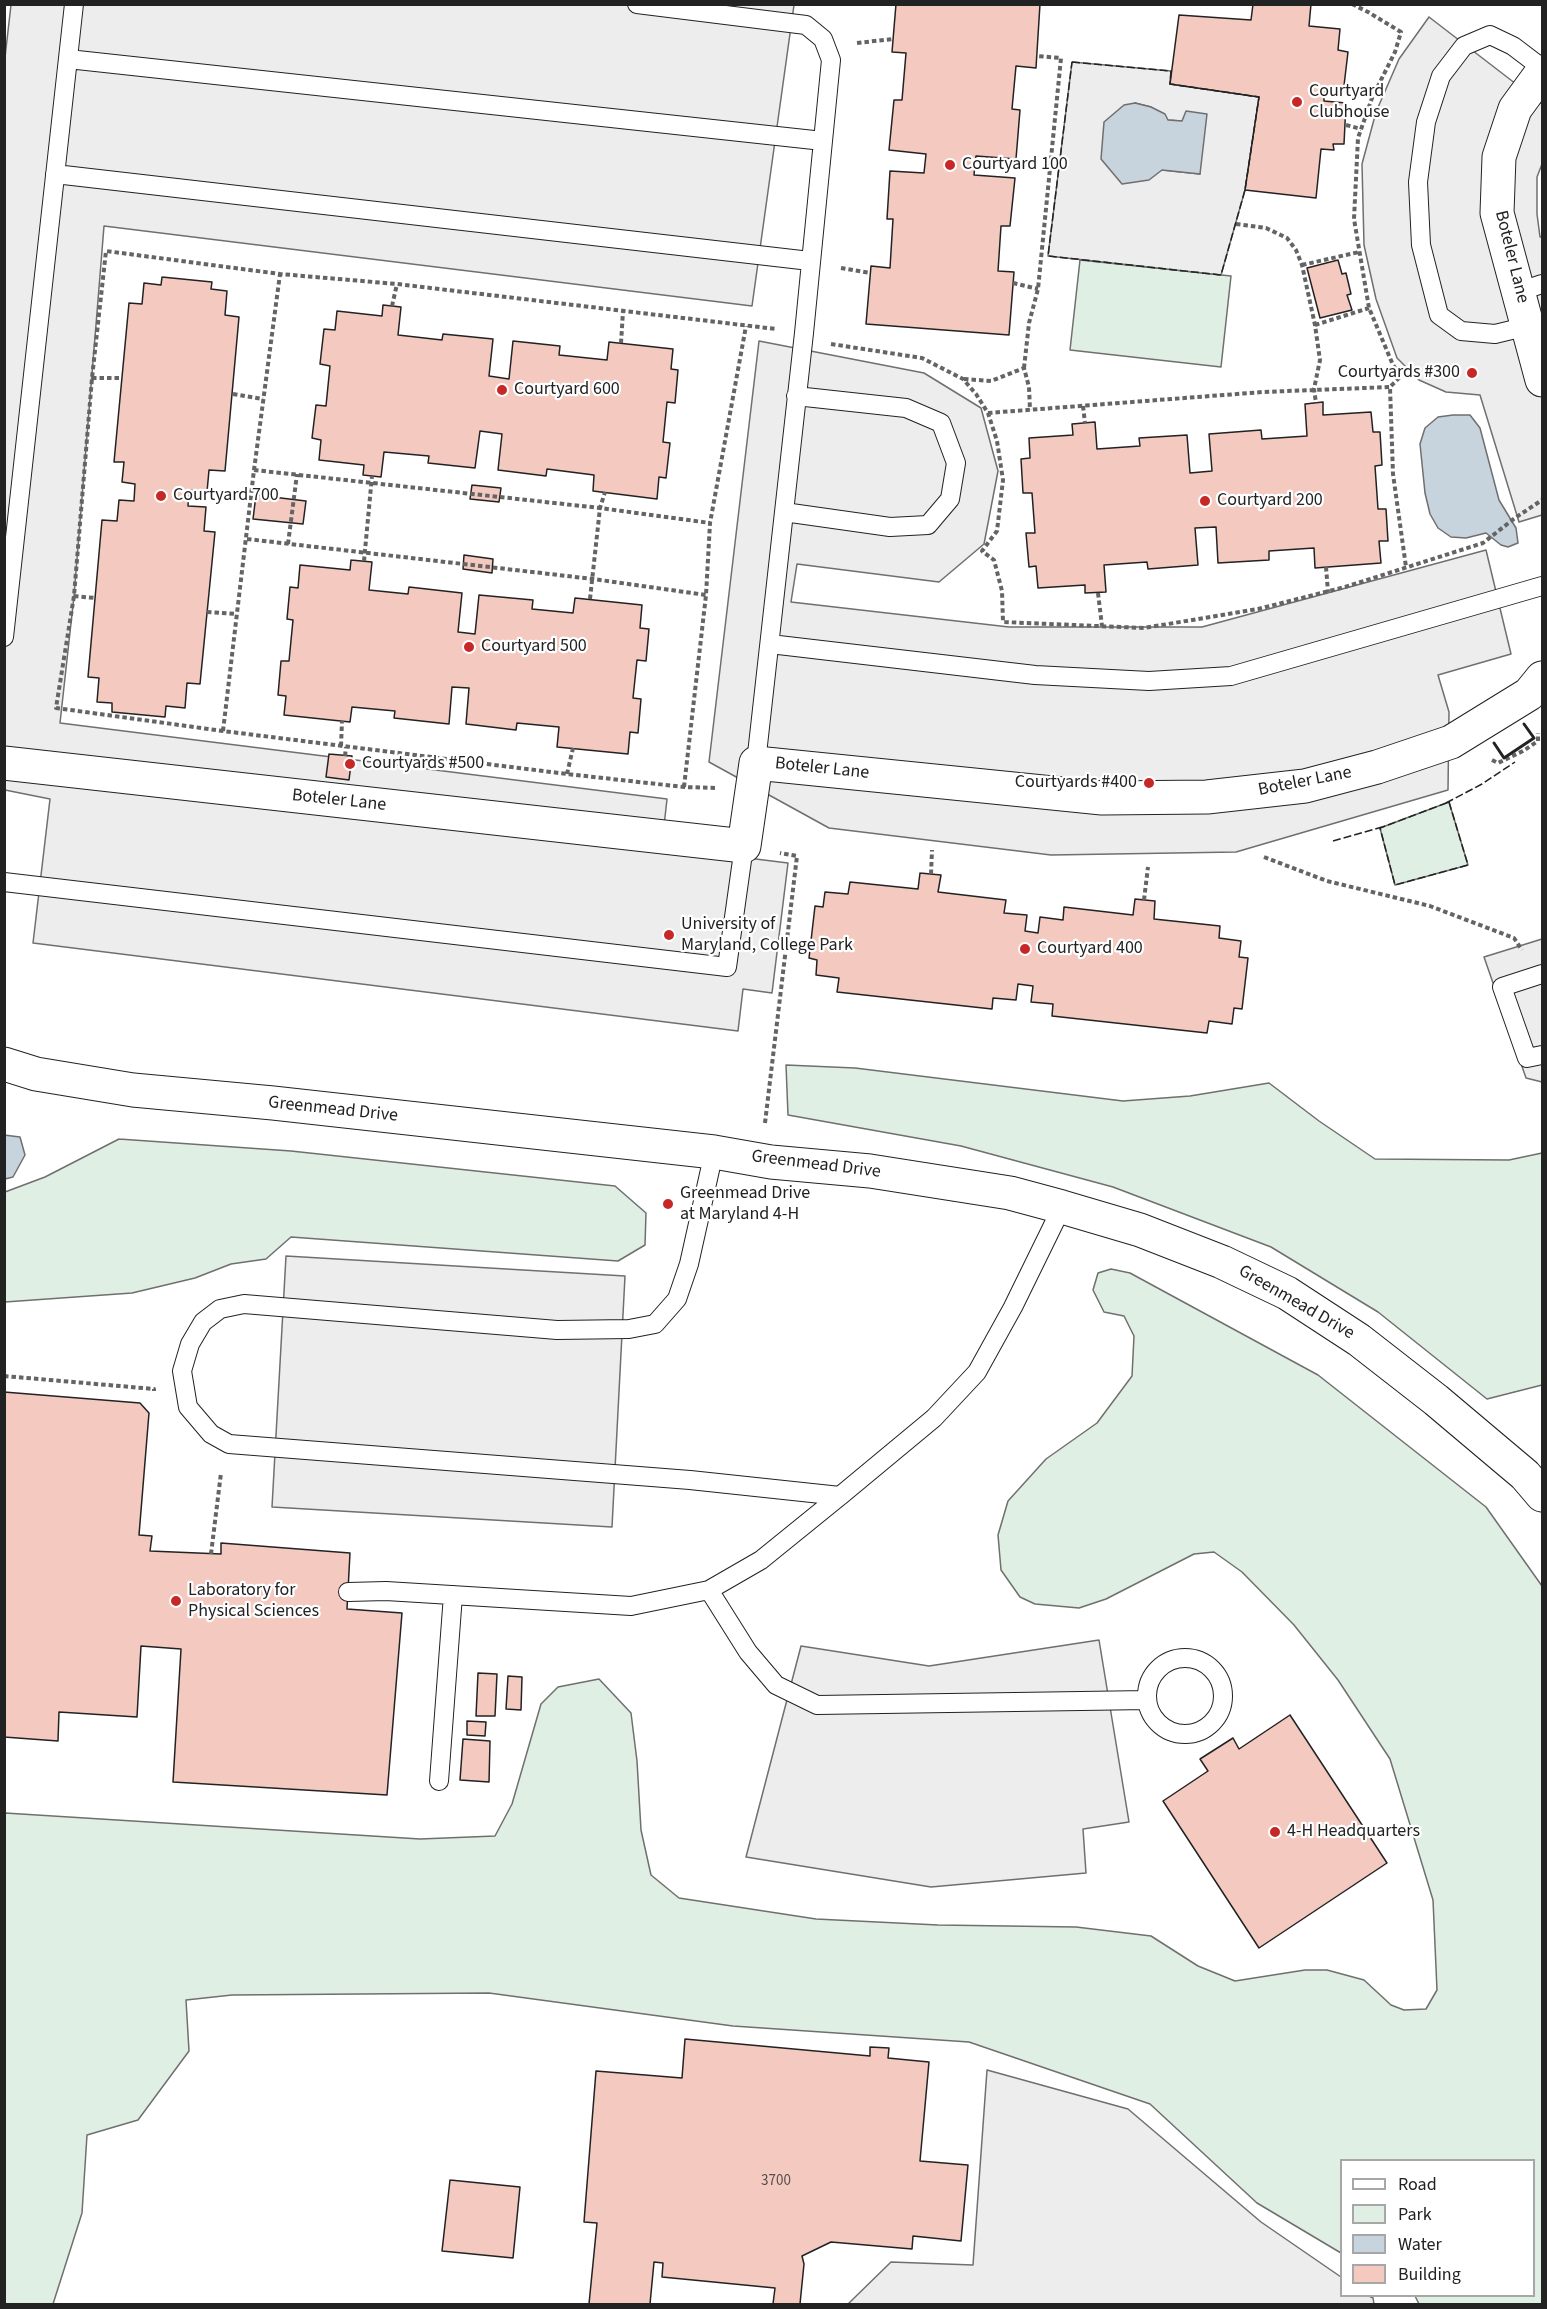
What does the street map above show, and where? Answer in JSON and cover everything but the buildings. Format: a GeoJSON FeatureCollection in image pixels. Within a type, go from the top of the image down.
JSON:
{"type":"FeatureCollection","features":[{"type":"Feature","properties":{"kind":"street","name":"Boteler Lane"},"geometry":{"type":"LineString","coordinates":[[1542,70],[1515,109],[1499,157],[1497,213],[1530,288],[1528,326],[1542,380]]}},
{"type":"Feature","properties":{"kind":"street","name":"Boteler Lane"},"geometry":{"type":"LineString","coordinates":[[4,763],[744,846],[754,776],[1102,798],[1207,797],[1305,786],[1377,767],[1451,742],[1529,694],[1542,678]]}},
{"type":"Feature","properties":{"kind":"street","name":"Greenmead Drive"},"geometry":{"type":"LineString","coordinates":[[4,1064],[36,1074],[133,1090],[273,1103],[714,1152],[771,1162],[870,1171],[1010,1193],[1062,1207],[1140,1230],[1222,1262],[1287,1293],[1359,1340],[1436,1400],[1525,1474],[1542,1495]]}},
{"type":"Feature","properties":{"kind":"lane"},"geometry":{"type":"LineString","coordinates":[[4,637],[74,4]]}},
{"type":"Feature","properties":{"kind":"lane"},"geometry":{"type":"LineString","coordinates":[[637,4],[806,25],[823,39],[831,60],[804,333],[754,776]]}},
{"type":"Feature","properties":{"kind":"lane"},"geometry":{"type":"LineString","coordinates":[[1528,326],[1496,334],[1461,332],[1438,315],[1421,244],[1418,182],[1426,122],[1441,76],[1464,46],[1490,35],[1514,46],[1542,70]]}},
{"type":"Feature","properties":{"kind":"lane"},"geometry":{"type":"LineString","coordinates":[[68,59],[823,141]]}},
{"type":"Feature","properties":{"kind":"lane"},"geometry":{"type":"LineString","coordinates":[[55,174],[810,261]]}},
{"type":"Feature","properties":{"kind":"lane"},"geometry":{"type":"LineString","coordinates":[[784,512],[890,526],[928,525],[950,499],[956,463],[940,423],[906,408],[796,396]]}},
{"type":"Feature","properties":{"kind":"lane"},"geometry":{"type":"LineString","coordinates":[[770,644],[1035,675],[1149,681],[1231,676],[1542,586]]}},
{"type":"Feature","properties":{"kind":"lane"},"geometry":{"type":"LineString","coordinates":[[4,882],[728,967],[744,846]]}},
{"type":"Feature","properties":{"kind":"lane"},"geometry":{"type":"LineString","coordinates":[[1541,975],[1502,987],[1527,1058],[1542,1055]]}},
{"type":"Feature","properties":{"kind":"lane"},"geometry":{"type":"LineString","coordinates":[[714,1152],[689,1264],[677,1299],[655,1324],[629,1329],[557,1330],[244,1304],[220,1309],[203,1322],[190,1344],[182,1371],[188,1407],[211,1434],[229,1444],[690,1480],[840,1496]]}},
{"type":"Feature","properties":{"kind":"lane"},"geometry":{"type":"LineString","coordinates":[[348,1592],[386,1591],[631,1606],[710,1590],[761,1560],[840,1496],[934,1418],[977,1372],[1013,1307],[1062,1207]]}},
{"type":"Feature","properties":{"kind":"lane"},"geometry":{"type":"LineString","coordinates":[[710,1590],[748,1652],[776,1685],[817,1705],[1147,1700]]}},
{"type":"Feature","properties":{"kind":"lane"},"geometry":{"type":"LineString","coordinates":[[439,1780],[453,1595]]}},
{"type":"Feature","properties":{"kind":"lane"},"geometry":{"type":"LineString","coordinates":[[1181,1657],[1201,1660],[1217,1673],[1224,1692],[1221,1712],[1208,1728],[1189,1735],[1170,1732],[1154,1719],[1147,1700],[1149,1680],[1163,1664],[1181,1657]]}},
{"type":"Feature","properties":{"kind":"path"},"geometry":{"type":"LineString","coordinates":[[988,413],[1314,389],[1390,387],[1401,376],[1393,365],[1369,308],[1354,219],[1356,158],[1361,129],[1372,98],[1395,52],[1401,32],[1352,4]]}},
{"type":"Feature","properties":{"kind":"path"},"geometry":{"type":"LineString","coordinates":[[1030,410],[1029,387],[1024,368],[1029,323],[1038,289],[1061,58],[1036,56]]}},
{"type":"Feature","properties":{"kind":"path"},"geometry":{"type":"LineString","coordinates":[[1346,125],[1361,129]]}},
{"type":"Feature","properties":{"kind":"path"},"geometry":{"type":"LineString","coordinates":[[1236,224],[1266,228],[1287,238],[1296,250],[1302,265],[1320,360],[1314,389],[1316,403]]}},
{"type":"Feature","properties":{"kind":"path"},"geometry":{"type":"LineString","coordinates":[[754,776],[684,787],[344,747],[56,708],[74,597],[92,378],[106,251],[280,274],[397,284],[804,333],[820,343],[922,358],[963,379],[988,413],[997,441],[1003,480],[997,531],[982,551],[994,560],[1002,591],[1003,622],[1144,628],[1258,609],[1328,592],[1484,543],[1542,500]]}},
{"type":"Feature","properties":{"kind":"path"},"geometry":{"type":"LineString","coordinates":[[1302,265],[1359,252]]}},
{"type":"Feature","properties":{"kind":"path"},"geometry":{"type":"LineString","coordinates":[[831,267],[870,273]]}},
{"type":"Feature","properties":{"kind":"path"},"geometry":{"type":"LineString","coordinates":[[223,731],[280,274]]}},
{"type":"Feature","properties":{"kind":"path"},"geometry":{"type":"LineString","coordinates":[[1013,283],[1038,289]]}},
{"type":"Feature","properties":{"kind":"path"},"geometry":{"type":"LineString","coordinates":[[392,306],[397,284]]}},
{"type":"Feature","properties":{"kind":"path"},"geometry":{"type":"LineString","coordinates":[[1315,325],[1369,308]]}},
{"type":"Feature","properties":{"kind":"path"},"geometry":{"type":"LineString","coordinates":[[621,344],[623,311]]}},
{"type":"Feature","properties":{"kind":"path"},"geometry":{"type":"LineString","coordinates":[[684,787],[706,595],[710,523],[746,326]]}},
{"type":"Feature","properties":{"kind":"path"},"geometry":{"type":"LineString","coordinates":[[963,379],[991,381],[1024,368]]}},
{"type":"Feature","properties":{"kind":"path"},"geometry":{"type":"LineString","coordinates":[[92,378],[122,378]]}},
{"type":"Feature","properties":{"kind":"path"},"geometry":{"type":"LineString","coordinates":[[1390,387],[1393,474],[1406,567]]}},
{"type":"Feature","properties":{"kind":"path"},"geometry":{"type":"LineString","coordinates":[[233,394],[263,399]]}},
{"type":"Feature","properties":{"kind":"path"},"geometry":{"type":"LineString","coordinates":[[1083,406],[1085,423]]}},
{"type":"Feature","properties":{"kind":"path"},"geometry":{"type":"LineString","coordinates":[[254,470],[600,508],[710,523]]}},
{"type":"Feature","properties":{"kind":"path"},"geometry":{"type":"LineString","coordinates":[[288,544],[297,474]]}},
{"type":"Feature","properties":{"kind":"path"},"geometry":{"type":"LineString","coordinates":[[364,561],[372,476]]}},
{"type":"Feature","properties":{"kind":"path"},"geometry":{"type":"LineString","coordinates":[[590,600],[600,508],[605,492]]}},
{"type":"Feature","properties":{"kind":"path"},"geometry":{"type":"LineString","coordinates":[[246,539],[593,579],[706,595]]}},
{"type":"Feature","properties":{"kind":"path"},"geometry":{"type":"LineString","coordinates":[[1326,567],[1328,592]]}},
{"type":"Feature","properties":{"kind":"path"},"geometry":{"type":"LineString","coordinates":[[1098,593],[1102,626]]}},
{"type":"Feature","properties":{"kind":"path"},"geometry":{"type":"LineString","coordinates":[[74,597],[95,598]]}},
{"type":"Feature","properties":{"kind":"path"},"geometry":{"type":"LineString","coordinates":[[207,612],[236,614]]}},
{"type":"Feature","properties":{"kind":"path"},"geometry":{"type":"LineString","coordinates":[[342,722],[345,756]]}},
{"type":"Feature","properties":{"kind":"path"},"geometry":{"type":"LineString","coordinates":[[567,774],[573,748]]}},
{"type":"Feature","properties":{"kind":"path"},"geometry":{"type":"LineString","coordinates":[[744,846],[797,856],[765,1128]]}},
{"type":"Feature","properties":{"kind":"path"},"geometry":{"type":"LineString","coordinates":[[931,874],[932,850]]}},
{"type":"Feature","properties":{"kind":"path"},"geometry":{"type":"LineString","coordinates":[[1264,857],[1327,881],[1430,906],[1514,938],[1541,975]]}},
{"type":"Feature","properties":{"kind":"path"},"geometry":{"type":"LineString","coordinates":[[1144,900],[1148,867]]}},
{"type":"Feature","properties":{"kind":"path"},"geometry":{"type":"LineString","coordinates":[[4,1376],[113,1386]]}},
{"type":"Feature","properties":{"kind":"path"},"geometry":{"type":"LineString","coordinates":[[211,1554],[219,1477],[229,1444]]}},
{"type":"Feature","properties":{"kind":"green space"},"geometry":{"type":"Polygon","coordinates":[[[1080,260],[1231,276],[1221,367],[1070,350],[1080,260]]]}},
{"type":"Feature","properties":{"kind":"green space"},"geometry":{"type":"Polygon","coordinates":[[[1449,802],[1468,865],[1395,885],[1380,828],[1449,802]]]}},
{"type":"Feature","properties":{"kind":"green space"},"geometry":{"type":"Polygon","coordinates":[[[786,1065],[855,1068],[1123,1101],[1190,1096],[1269,1083],[1375,1159],[1509,1160],[1542,1153],[1542,1385],[1487,1399],[1378,1312],[1271,1247],[1113,1187],[961,1146],[788,1115],[786,1065]]]}},
{"type":"Feature","properties":{"kind":"green space"},"geometry":{"type":"Polygon","coordinates":[[[119,1139],[291,1151],[615,1186],[646,1213],[645,1245],[618,1261],[291,1237],[266,1259],[231,1264],[195,1278],[132,1293],[5,1302],[5,1192],[45,1177],[119,1139]]]}},
{"type":"Feature","properties":{"kind":"green space"},"geometry":{"type":"Polygon","coordinates":[[[1111,1269],[1130,1273],[1318,1375],[1486,1507],[1542,1586],[1542,2304],[1419,2304],[1416,2297],[1535,2297],[1535,2159],[1340,2159],[1340,2252],[1257,2203],[1150,2104],[969,2042],[733,2026],[489,1993],[232,1995],[186,2000],[189,2051],[138,2120],[87,2135],[82,2213],[53,2304],[5,2304],[5,1813],[420,1839],[495,1836],[512,1804],[541,1704],[558,1687],[599,1679],[631,1713],[637,1761],[641,1830],[651,1875],[679,1898],[816,1919],[938,1925],[1076,1927],[1151,1936],[1198,1966],[1235,1981],[1305,1970],[1327,1970],[1364,1980],[1391,2005],[1404,2010],[1426,2009],[1437,1990],[1433,1900],[1390,1759],[1338,1680],[1294,1625],[1242,1572],[1214,1552],[1194,1554],[1106,1599],[1079,1608],[1035,1604],[1020,1597],[1001,1570],[998,1535],[1008,1501],[1046,1459],[1097,1423],[1132,1376],[1134,1336],[1124,1316],[1104,1312],[1093,1290],[1098,1273],[1111,1269]]]}},
{"type":"Feature","properties":{"kind":"shaded area"},"geometry":{"type":"Polygon","coordinates":[[[11,5],[794,5],[752,306],[104,226],[74,596],[60,723],[667,799],[664,826],[691,851],[788,863],[772,993],[743,989],[738,1031],[33,943],[50,799],[5,790],[4,66],[11,5]]]}},
{"type":"Feature","properties":{"kind":"shaded area"},"geometry":{"type":"Polygon","coordinates":[[[1429,17],[1542,104],[1542,164],[1537,177],[1537,214],[1540,237],[1542,237],[1542,515],[1519,522],[1480,395],[1446,392],[1419,380],[1397,358],[1376,299],[1364,245],[1362,164],[1376,112],[1399,59],[1429,17]]]}},
{"type":"Feature","properties":{"kind":"shaded area"},"geometry":{"type":"Polygon","coordinates":[[[1072,62],[1171,71],[1170,84],[1259,97],[1245,190],[1221,275],[1048,256],[1072,62]],[[1135,103],[1162,170],[1200,174],[1182,121],[1167,120],[1151,107],[1135,103]]]}},
{"type":"Feature","properties":{"kind":"shaded area"},"geometry":{"type":"Polygon","coordinates":[[[759,341],[924,373],[981,408],[998,471],[984,544],[939,582],[797,564],[791,602],[1009,627],[1202,627],[1486,550],[1511,654],[1438,675],[1449,712],[1448,790],[1236,852],[1051,855],[829,828],[709,762],[759,341]]]}},
{"type":"Feature","properties":{"kind":"shaded area"},"geometry":{"type":"Polygon","coordinates":[[[1542,939],[1542,1082],[1526,1078],[1484,957],[1542,939]]]}},
{"type":"Feature","properties":{"kind":"shaded area"},"geometry":{"type":"Polygon","coordinates":[[[286,1256],[625,1276],[612,1527],[272,1507],[286,1256]]]}},
{"type":"Feature","properties":{"kind":"shaded area"},"geometry":{"type":"Polygon","coordinates":[[[1099,1640],[1129,1822],[1083,1829],[1086,1873],[931,1887],[746,1857],[801,1646],[929,1666],[1099,1640]]]}},
{"type":"Feature","properties":{"kind":"shaded area"},"geometry":{"type":"Polygon","coordinates":[[[987,2070],[1128,2109],[1261,2222],[1340,2276],[1340,2297],[1371,2297],[1374,2304],[848,2304],[891,2262],[973,2265],[987,2070]]]}},
{"type":"Feature","properties":{"kind":"water"},"geometry":{"type":"Polygon","coordinates":[[[1135,103],[1165,114],[1168,120],[1182,121],[1186,111],[1207,114],[1200,174],[1162,170],[1149,180],[1122,184],[1101,159],[1104,122],[1124,105],[1135,103]]]}},
{"type":"Feature","properties":{"kind":"water"},"geometry":{"type":"Polygon","coordinates":[[[1470,415],[1480,428],[1499,500],[1516,528],[1518,543],[1508,547],[1501,545],[1486,533],[1466,538],[1451,537],[1438,528],[1430,514],[1425,493],[1420,444],[1425,428],[1438,417],[1470,415]]]}},
{"type":"Feature","properties":{"kind":"water"},"geometry":{"type":"Polygon","coordinates":[[[4,1135],[20,1137],[25,1155],[13,1177],[5,1179],[4,1135]]]}},
{"type":"Feature","properties":{"kind":"fence"},"geometry":{"type":"LineString","coordinates":[[1072,62],[1171,71],[1170,84],[1259,97],[1245,190],[1221,275],[1048,256],[1072,62]]}},
{"type":"Feature","properties":{"kind":"fence"},"geometry":{"type":"LineString","coordinates":[[1446,803],[1482,784],[1515,762]]}},
{"type":"Feature","properties":{"kind":"fence"},"geometry":{"type":"LineString","coordinates":[[1449,802],[1468,865],[1395,885],[1380,828],[1449,802]]}},
{"type":"Feature","properties":{"kind":"fence"},"geometry":{"type":"LineString","coordinates":[[1333,841],[1382,827]]}},
{"type":"Feature","properties":{"kind":"wall"},"geometry":{"type":"LineString","coordinates":[[1494,743],[1504,758],[1534,738],[1524,724]]}},
{"type":"Feature","properties":{"kind":"place","name":"Courtyard Clubhouse"},"geometry":{"type":"Point","coordinates":[1297,102]}},
{"type":"Feature","properties":{"kind":"place","name":"Courtyard 100"},"geometry":{"type":"Point","coordinates":[950,165]}},
{"type":"Feature","properties":{"kind":"place","name":"Courtyards #300"},"geometry":{"type":"Point","coordinates":[1472,373]}},
{"type":"Feature","properties":{"kind":"place","name":"Courtyard 600"},"geometry":{"type":"Point","coordinates":[502,390]}},
{"type":"Feature","properties":{"kind":"place","name":"Courtyard 700"},"geometry":{"type":"Point","coordinates":[161,496]}},
{"type":"Feature","properties":{"kind":"place","name":"Courtyard 200"},"geometry":{"type":"Point","coordinates":[1205,501]}},
{"type":"Feature","properties":{"kind":"place","name":"Courtyard 500"},"geometry":{"type":"Point","coordinates":[469,647]}},
{"type":"Feature","properties":{"kind":"place","name":"Courtyards #500"},"geometry":{"type":"Point","coordinates":[350,764]}},
{"type":"Feature","properties":{"kind":"place","name":"Courtyards #400"},"geometry":{"type":"Point","coordinates":[1149,783]}},
{"type":"Feature","properties":{"kind":"place","name":"University of Maryland, College Park"},"geometry":{"type":"Point","coordinates":[669,935]}},
{"type":"Feature","properties":{"kind":"place","name":"Courtyard 400"},"geometry":{"type":"Point","coordinates":[1025,949]}},
{"type":"Feature","properties":{"kind":"place","name":"Greenmead Drive at Maryland 4-H"},"geometry":{"type":"Point","coordinates":[668,1204]}},
{"type":"Feature","properties":{"kind":"place","name":"Laboratory for Physical Sciences"},"geometry":{"type":"Point","coordinates":[176,1601]}},
{"type":"Feature","properties":{"kind":"place","name":"4-H Headquarters"},"geometry":{"type":"Point","coordinates":[1275,1832]}}]}
